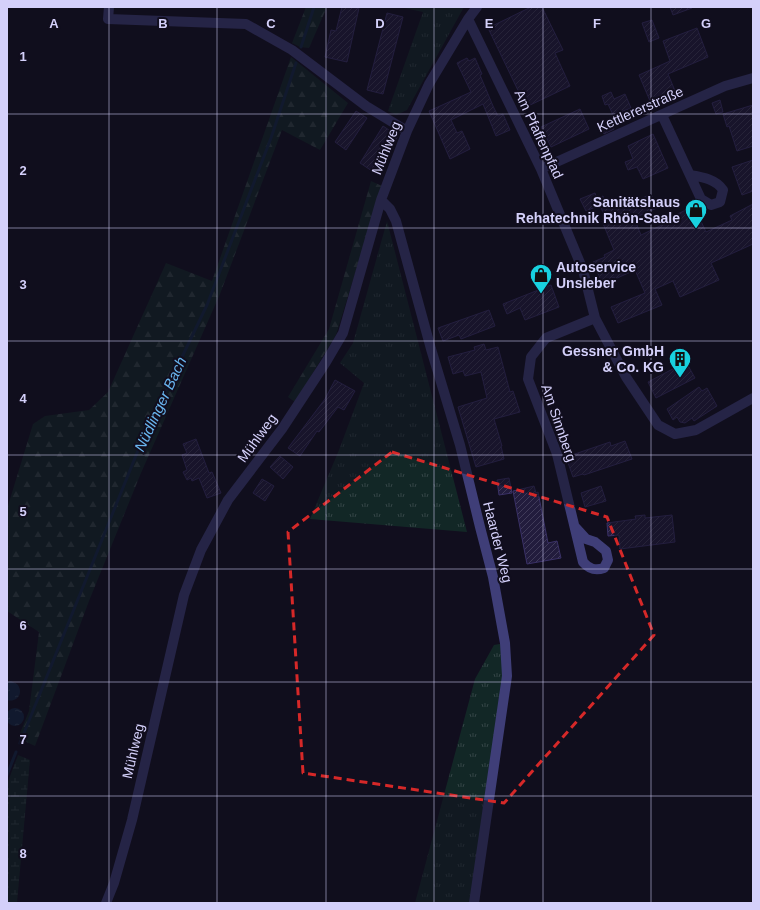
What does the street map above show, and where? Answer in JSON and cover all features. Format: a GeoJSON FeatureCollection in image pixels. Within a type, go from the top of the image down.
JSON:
{"type":"FeatureCollection","features":[{"type":"Feature","properties":{"kind":"street"},"geometry":{"type":"LineString","coordinates":[[109,7],[108,19],[246,24],[292,50],[366,106],[407,132]]}},
{"type":"Feature","properties":{"kind":"street","name":"Mühlweg"},"geometry":{"type":"LineString","coordinates":[[106,903],[114,882],[132,820],[184,595],[201,550],[228,500],[282,429],[326,362],[343,333],[381,200],[407,132],[429,84],[468,19],[477,7]]}},
{"type":"Feature","properties":{"kind":"street","name":"Am Pfaffenpfad"},"geometry":{"type":"LineString","coordinates":[[468,19],[541,169],[584,270],[595,318],[626,377],[658,425],[675,434],[696,430],[753,398]]}},
{"type":"Feature","properties":{"kind":"street","name":"Kettlererstraße"},"geometry":{"type":"LineString","coordinates":[[541,169],[725,86],[753,78]]}},
{"type":"Feature","properties":{"kind":"street"},"geometry":{"type":"LineString","coordinates":[[662,115],[690,175]]}},
{"type":"Feature","properties":{"kind":"street","name":"Haarder Weg"},"geometry":{"type":"LineString","coordinates":[[381,200],[390,209],[396,221],[431,349],[460,445],[493,577],[505,643],[507,676],[474,903]]}},
{"type":"Feature","properties":{"kind":"street","name":"Am Sinnberg"},"geometry":{"type":"LineString","coordinates":[[575,527],[557,454],[528,380],[531,356],[546,338],[595,318]]}},
{"type":"Feature","properties":{"kind":"highlighted area"},"geometry":{"type":"Polygon","coordinates":[[[392,452],[607,517],[654,635],[504,803],[303,773],[288,532],[392,452]]]}},
{"type":"Feature","properties":{"kind":"green space"},"geometry":{"type":"Polygon","coordinates":[[[306,7],[327,7],[309,48],[300,47],[292,43],[306,7]]]}},
{"type":"Feature","properties":{"kind":"green space"},"geometry":{"type":"Polygon","coordinates":[[[400,7],[464,7],[407,110],[396,115],[388,111],[423,12],[400,7]]]}},
{"type":"Feature","properties":{"kind":"green space"},"geometry":{"type":"Polygon","coordinates":[[[291,57],[348,103],[320,150],[282,130],[220,294],[141,473],[89,601],[35,746],[18,738],[29,711],[39,632],[7,611],[7,509],[33,424],[45,416],[89,410],[108,392],[166,263],[212,281],[291,57]]]}},
{"type":"Feature","properties":{"kind":"green space"},"geometry":{"type":"Polygon","coordinates":[[[371,181],[382,186],[336,335],[295,402],[288,397],[329,329],[371,181]]]}},
{"type":"Feature","properties":{"kind":"green space"},"geometry":{"type":"Polygon","coordinates":[[[387,221],[467,532],[310,519],[339,450],[364,383],[340,363],[353,343],[387,221]]]}},
{"type":"Feature","properties":{"kind":"green space"},"geometry":{"type":"Polygon","coordinates":[[[505,643],[505,658],[473,903],[415,903],[475,679],[494,645],[505,643]]]}},
{"type":"Feature","properties":{"kind":"green space"},"geometry":{"type":"Polygon","coordinates":[[[18,755],[30,760],[17,903],[7,903],[7,784],[18,755]]]}},
{"type":"Feature","properties":{"kind":"water"},"geometry":{"type":"Polygon","coordinates":[[[11,681],[17,684],[20,693],[17,698],[11,701],[7,700],[7,682],[11,681]]]}},
{"type":"Feature","properties":{"kind":"water"},"geometry":{"type":"Polygon","coordinates":[[[15,708],[21,711],[24,717],[21,723],[15,726],[9,723],[6,717],[9,711],[15,708]]]}},
{"type":"Feature","properties":{"kind":"building"},"geometry":{"type":"Polygon","coordinates":[[[342,7],[359,8],[347,62],[325,57],[331,30],[336,31],[342,7]]]}},
{"type":"Feature","properties":{"kind":"building"},"geometry":{"type":"Polygon","coordinates":[[[531,7],[542,7],[563,50],[555,53],[570,86],[526,107],[488,28],[531,7]]]}},
{"type":"Feature","properties":{"kind":"building"},"geometry":{"type":"Polygon","coordinates":[[[670,7],[692,7],[692,8],[673,15],[670,7]]]}},
{"type":"Feature","properties":{"kind":"building"},"geometry":{"type":"Polygon","coordinates":[[[387,13],[403,17],[383,94],[367,90],[387,13]]]}},
{"type":"Feature","properties":{"kind":"building"},"geometry":{"type":"Polygon","coordinates":[[[652,20],[659,38],[649,42],[642,23],[652,20]]]}},
{"type":"Feature","properties":{"kind":"building"},"geometry":{"type":"Polygon","coordinates":[[[697,28],[708,57],[668,74],[678,98],[665,104],[661,96],[650,101],[639,75],[670,61],[663,41],[697,28]]]}},
{"type":"Feature","properties":{"kind":"building"},"geometry":{"type":"Polygon","coordinates":[[[467,58],[469,61],[475,58],[482,74],[480,75],[493,106],[498,116],[503,114],[510,130],[496,136],[483,104],[451,120],[457,133],[462,131],[470,149],[450,159],[429,111],[471,92],[457,63],[467,58]]]}},
{"type":"Feature","properties":{"kind":"building"},"geometry":{"type":"Polygon","coordinates":[[[611,92],[614,99],[625,94],[631,108],[613,115],[608,104],[605,105],[602,96],[611,92]]]}},
{"type":"Feature","properties":{"kind":"building"},"geometry":{"type":"Polygon","coordinates":[[[720,100],[723,112],[716,114],[712,103],[720,100]]]}},
{"type":"Feature","properties":{"kind":"building"},"geometry":{"type":"Polygon","coordinates":[[[753,105],[753,146],[737,151],[729,126],[727,127],[723,114],[753,105]]]}},
{"type":"Feature","properties":{"kind":"building"},"geometry":{"type":"Polygon","coordinates":[[[580,109],[589,129],[551,147],[541,127],[580,109]]]}},
{"type":"Feature","properties":{"kind":"building"},"geometry":{"type":"Polygon","coordinates":[[[356,111],[367,118],[346,150],[335,142],[356,111]]]}},
{"type":"Feature","properties":{"kind":"building"},"geometry":{"type":"Polygon","coordinates":[[[610,120],[614,129],[604,134],[600,124],[610,120]]]}},
{"type":"Feature","properties":{"kind":"building"},"geometry":{"type":"Polygon","coordinates":[[[383,126],[398,136],[375,173],[360,163],[383,126]]]}},
{"type":"Feature","properties":{"kind":"building"},"geometry":{"type":"Polygon","coordinates":[[[653,134],[668,168],[643,179],[637,167],[628,170],[625,162],[633,159],[628,146],[653,134]]]}},
{"type":"Feature","properties":{"kind":"building"},"geometry":{"type":"Polygon","coordinates":[[[753,160],[753,191],[742,195],[732,167],[753,160]]]}},
{"type":"Feature","properties":{"kind":"building"},"geometry":{"type":"Polygon","coordinates":[[[595,193],[597,199],[603,196],[605,203],[610,201],[612,205],[626,199],[628,205],[651,194],[657,208],[634,218],[641,235],[662,225],[660,222],[686,210],[691,221],[699,217],[706,232],[732,220],[730,216],[753,204],[753,244],[711,263],[719,280],[680,297],[673,281],[655,289],[662,305],[618,323],[611,307],[645,293],[635,270],[602,283],[593,262],[605,257],[604,255],[614,250],[602,221],[606,220],[600,205],[586,211],[580,199],[595,193]]]}},
{"type":"Feature","properties":{"kind":"building","name":"Autoservice Unsleber"},"geometry":{"type":"Polygon","coordinates":[[[551,285],[559,307],[525,320],[520,308],[507,314],[503,304],[551,285]]]}},
{"type":"Feature","properties":{"kind":"building"},"geometry":{"type":"Polygon","coordinates":[[[489,310],[495,326],[461,339],[459,335],[443,341],[438,328],[489,310]]]}},
{"type":"Feature","properties":{"kind":"building"},"geometry":{"type":"Polygon","coordinates":[[[484,344],[486,350],[498,347],[510,392],[513,391],[520,412],[494,419],[502,446],[504,459],[476,467],[458,407],[487,398],[481,372],[465,376],[463,371],[453,374],[448,357],[475,350],[474,347],[484,344]]]}},
{"type":"Feature","properties":{"kind":"building","name":"Gessner GmbH & Co. KG"},"geometry":{"type":"Polygon","coordinates":[[[686,362],[695,378],[656,398],[648,382],[686,362]]]}},
{"type":"Feature","properties":{"kind":"building"},"geometry":{"type":"Polygon","coordinates":[[[335,380],[355,391],[344,410],[338,407],[319,432],[317,431],[300,456],[288,448],[325,399],[335,380]]]}},
{"type":"Feature","properties":{"kind":"building"},"geometry":{"type":"Polygon","coordinates":[[[699,387],[702,391],[707,388],[717,406],[694,421],[692,418],[685,423],[680,422],[677,417],[673,420],[667,409],[699,387]]]}},
{"type":"Feature","properties":{"kind":"building"},"geometry":{"type":"Polygon","coordinates":[[[196,439],[209,473],[212,472],[221,493],[207,498],[199,478],[192,481],[191,478],[187,480],[183,472],[187,470],[182,455],[187,453],[183,444],[196,439]]]}},
{"type":"Feature","properties":{"kind":"building"},"geometry":{"type":"Polygon","coordinates":[[[625,441],[632,459],[584,475],[573,477],[566,457],[610,442],[611,446],[625,441]]]}},
{"type":"Feature","properties":{"kind":"building"},"geometry":{"type":"Polygon","coordinates":[[[280,456],[293,467],[283,479],[270,467],[280,456]]]}},
{"type":"Feature","properties":{"kind":"building"},"geometry":{"type":"Polygon","coordinates":[[[509,478],[512,493],[499,495],[497,480],[509,478]]]}},
{"type":"Feature","properties":{"kind":"building"},"geometry":{"type":"Polygon","coordinates":[[[262,479],[274,486],[265,501],[253,493],[262,479]]]}},
{"type":"Feature","properties":{"kind":"building"},"geometry":{"type":"Polygon","coordinates":[[[534,486],[536,493],[538,492],[548,543],[557,541],[561,558],[527,564],[513,491],[534,486]]]}},
{"type":"Feature","properties":{"kind":"building"},"geometry":{"type":"Polygon","coordinates":[[[601,486],[606,501],[585,507],[581,493],[601,486]]]}},
{"type":"Feature","properties":{"kind":"building"},"geometry":{"type":"Polygon","coordinates":[[[645,515],[645,518],[672,515],[675,542],[620,549],[619,535],[608,536],[607,523],[636,519],[635,516],[645,515]]]}},
{"type":"Feature","properties":{"kind":"waterway","name":"Nüdlinger Bach"},"geometry":{"type":"LineString","coordinates":[[301,47],[314,7]]}},
{"type":"Feature","properties":{"kind":"waterway","name":"Nüdlinger Bach"},"geometry":{"type":"LineString","coordinates":[[20,743],[143,438],[207,305],[271,138],[296,63]]}},
{"type":"Feature","properties":{"kind":"waterway","name":"Nüdlinger Bach"},"geometry":{"type":"LineString","coordinates":[[7,775],[16,752]]}},
{"type":"Feature","properties":{"kind":"place","name":"Sanitätshaus Rehatechnik Rhön-Saale"},"geometry":{"type":"Point","coordinates":[696,230]}},
{"type":"Feature","properties":{"kind":"place","name":"Autoservice Unsleber"},"geometry":{"type":"Point","coordinates":[541,294]}},
{"type":"Feature","properties":{"kind":"place","name":"Gessner GmbH & Co. KG"},"geometry":{"type":"Point","coordinates":[680,378]}}]}
